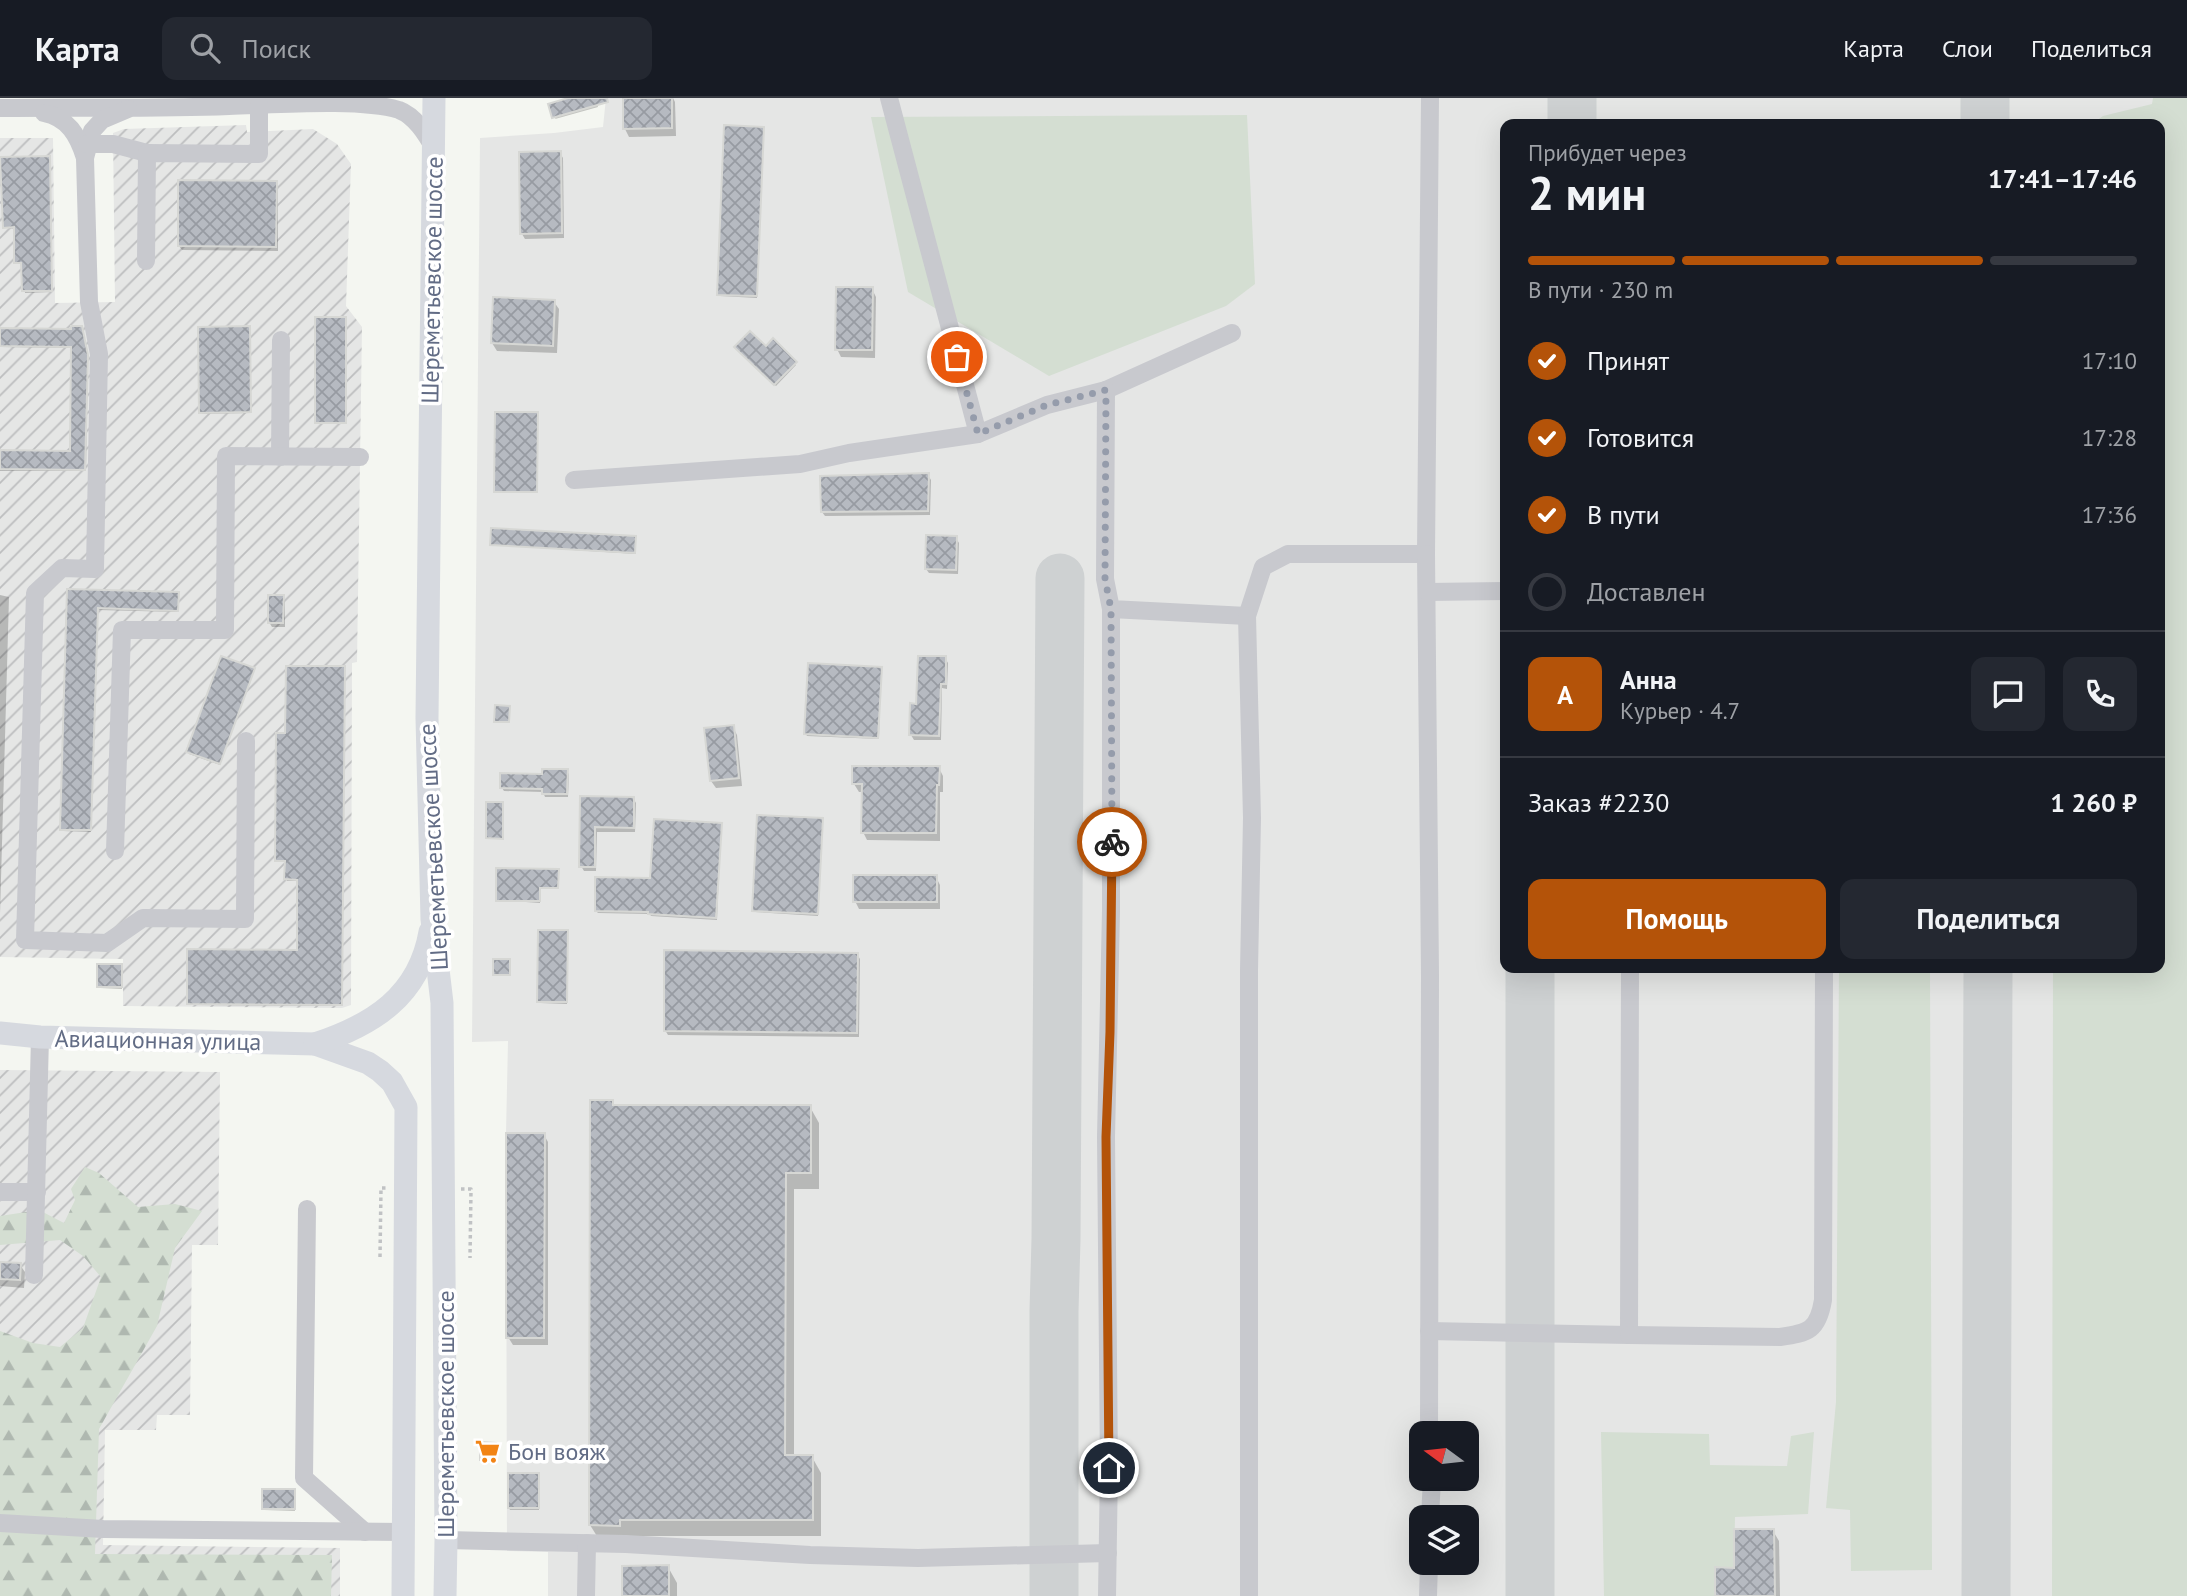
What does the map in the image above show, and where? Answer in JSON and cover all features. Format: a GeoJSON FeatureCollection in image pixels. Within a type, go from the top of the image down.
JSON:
{"type":"FeatureCollection","features":[{"type":"Feature","properties":{"kind":"main road","name":"Шереметьевское шоссе"},"geometry":{"type":"LineString","coordinates":[[434,100],[427,718],[432,919],[442,1003],[446,1540],[444,1596]]}},
{"type":"Feature","properties":{"kind":"main road","name":"Авиационная улица"},"geometry":{"type":"LineString","coordinates":[[315,1044],[361,1026],[390,1007],[407,988],[419,967],[428,943],[432,919]]}},
{"type":"Feature","properties":{"kind":"main road","name":"Авиационная улица"},"geometry":{"type":"LineString","coordinates":[[0,1033],[40,1037],[315,1044],[368,1063],[380,1071],[392,1082],[407,1107]]}},
{"type":"Feature","properties":{"kind":"main road","name":"Шереметьевское шоссе"},"geometry":{"type":"LineString","coordinates":[[403,1596],[407,1107]]}},
{"type":"Feature","properties":{"kind":"street"},"geometry":{"type":"LineString","coordinates":[[889,98],[978,434]]}},
{"type":"Feature","properties":{"kind":"street"},"geometry":{"type":"LineString","coordinates":[[1429,1421],[1430,975],[1426,554],[1430,98]]}},
{"type":"Feature","properties":{"kind":"street"},"geometry":{"type":"LineString","coordinates":[[0,108],[84,103],[128,109],[373,104],[406,113],[424,130],[434,148]]}},
{"type":"Feature","properties":{"kind":"street"},"geometry":{"type":"LineString","coordinates":[[86,151],[113,144],[147,153],[259,154],[259,105]]}},
{"type":"Feature","properties":{"kind":"street"},"geometry":{"type":"LineString","coordinates":[[24,108],[58,116],[73,130],[86,151]]}},
{"type":"Feature","properties":{"kind":"street"},"geometry":{"type":"LineString","coordinates":[[128,109],[102,120],[92,131],[86,151],[89,302],[99,354],[95,569],[62,568],[35,593],[25,940],[107,943],[143,918],[245,919],[246,741]]}},
{"type":"Feature","properties":{"kind":"street"},"geometry":{"type":"LineString","coordinates":[[146,261],[147,153]]}},
{"type":"Feature","properties":{"kind":"street"},"geometry":{"type":"LineString","coordinates":[[574,480],[800,464],[849,453],[978,434],[1047,405],[1106,390],[1232,333]]}},
{"type":"Feature","properties":{"kind":"street"},"geometry":{"type":"LineString","coordinates":[[280,457],[281,340]]}},
{"type":"Feature","properties":{"kind":"street"},"geometry":{"type":"LineString","coordinates":[[1106,390],[1105,579],[1111,609],[1111,898],[1106,1137],[1107,1596]]}},
{"type":"Feature","properties":{"kind":"street"},"geometry":{"type":"LineString","coordinates":[[115,851],[122,630],[225,631],[226,456],[360,457]]}},
{"type":"Feature","properties":{"kind":"street"},"geometry":{"type":"LineString","coordinates":[[1249,1596],[1249,970],[1252,818],[1247,615],[1263,567],[1288,554],[1426,554]]}},
{"type":"Feature","properties":{"kind":"street"},"geometry":{"type":"LineString","coordinates":[[1427,592],[1500,591]]}},
{"type":"Feature","properties":{"kind":"street"},"geometry":{"type":"LineString","coordinates":[[1111,609],[1247,615]]}},
{"type":"Feature","properties":{"kind":"street"},"geometry":{"type":"LineString","coordinates":[[1629,1335],[1630,973]]}},
{"type":"Feature","properties":{"kind":"street"},"geometry":{"type":"LineString","coordinates":[[1429,1331],[1780,1337],[1799,1335],[1816,1325],[1823,1300],[1824,973]]}},
{"type":"Feature","properties":{"kind":"street"},"geometry":{"type":"LineString","coordinates":[[34,1275],[40,1037]]}},
{"type":"Feature","properties":{"kind":"street"},"geometry":{"type":"LineString","coordinates":[[0,1192],[37,1192]]}},
{"type":"Feature","properties":{"kind":"street"},"geometry":{"type":"LineString","coordinates":[[307,1209],[304,1478],[365,1532]]}},
{"type":"Feature","properties":{"kind":"street"},"geometry":{"type":"LineString","coordinates":[[0,1523],[103,1529],[403,1532]]}},
{"type":"Feature","properties":{"kind":"street"},"geometry":{"type":"LineString","coordinates":[[446,1540],[749,1549],[810,1555],[918,1558],[1108,1553]]}},
{"type":"Feature","properties":{"kind":"street"},"geometry":{"type":"LineString","coordinates":[[586,1596],[587,1543]]}},
{"type":"Feature","properties":{"kind":"street"},"geometry":{"type":"LineString","coordinates":[[1428,1596],[1429,1575]]}},
{"type":"Feature","properties":{"kind":"path"},"geometry":{"type":"LineString","coordinates":[[380,1257],[381,1188]]}},
{"type":"Feature","properties":{"kind":"path"},"geometry":{"type":"LineString","coordinates":[[470,1258],[471,1189]]}},
{"type":"Feature","properties":{"kind":"shaded area"},"geometry":{"type":"Polygon","coordinates":[[[606,98],[2187,98],[2187,1596],[548,1596],[548,1552],[507,1551],[508,1041],[472,1042],[480,138],[603,127],[606,98]]]}},
{"type":"Feature","properties":{"kind":"shaded area"},"geometry":{"type":"Polygon","coordinates":[[[246,125],[247,132],[313,129],[337,144],[351,164],[346,306],[362,327],[357,662],[352,663],[351,1005],[342,1008],[123,1006],[123,959],[0,957],[0,138],[53,138],[55,303],[115,302],[113,133],[124,129],[246,125]]]}},
{"type":"Feature","properties":{"kind":"shaded area"},"geometry":{"type":"Polygon","coordinates":[[[0,1070],[220,1072],[218,1245],[192,1245],[190,1415],[157,1415],[156,1430],[105,1430],[103,1545],[340,1548],[340,1596],[0,1596],[0,1070]]]}},
{"type":"Feature","properties":{"kind":"green space"},"geometry":{"type":"Polygon","coordinates":[[[2153,98],[2187,98],[2187,1596],[2052,1596],[2053,973],[2165,973],[2165,119],[2099,119],[2152,104],[2153,98]]]}},
{"type":"Feature","properties":{"kind":"green space"},"geometry":{"type":"Polygon","coordinates":[[[1247,115],[1255,284],[1226,306],[1049,376],[908,292],[871,117],[1247,115]]]}},
{"type":"Feature","properties":{"kind":"green space"},"geometry":{"type":"Polygon","coordinates":[[[1839,973],[1930,973],[1932,1570],[1851,1571],[1850,1510],[1826,1508],[1836,1402],[1839,973]]]}},
{"type":"Feature","properties":{"kind":"green space"},"geometry":{"type":"Polygon","coordinates":[[[85,1167],[99,1173],[138,1207],[175,1204],[202,1211],[175,1248],[157,1326],[99,1429],[95,1554],[332,1555],[331,1596],[0,1596],[0,1331],[33,1343],[60,1347],[83,1328],[101,1277],[83,1256],[60,1240],[0,1245],[0,1216],[39,1210],[64,1223],[75,1200],[71,1189],[85,1167]]]}},
{"type":"Feature","properties":{"kind":"green space"},"geometry":{"type":"Polygon","coordinates":[[[1601,1432],[1709,1434],[1710,1465],[1787,1466],[1791,1436],[1814,1432],[1808,1514],[1735,1517],[1734,1568],[1715,1568],[1715,1596],[1604,1596],[1601,1432]]]}},
{"type":"Feature","properties":{"kind":"building"},"geometry":{"type":"Polygon","coordinates":[[[568,98],[607,98],[608,102],[552,118],[548,104],[568,98]]]}},
{"type":"Feature","properties":{"kind":"building"},"geometry":{"type":"Polygon","coordinates":[[[623,98],[672,98],[672,128],[623,129],[623,98]]]}},
{"type":"Feature","properties":{"kind":"building"},"geometry":{"type":"Polygon","coordinates":[[[724,125],[764,127],[757,296],[717,295],[724,125]]]}},
{"type":"Feature","properties":{"kind":"building"},"geometry":{"type":"Polygon","coordinates":[[[561,151],[562,233],[520,234],[519,152],[561,151]]]}},
{"type":"Feature","properties":{"kind":"building"},"geometry":{"type":"Polygon","coordinates":[[[50,156],[52,291],[22,291],[21,263],[14,263],[14,227],[3,228],[0,157],[50,156]]]}},
{"type":"Feature","properties":{"kind":"building"},"geometry":{"type":"Polygon","coordinates":[[[178,180],[277,181],[276,247],[178,246],[178,180]]]}},
{"type":"Feature","properties":{"kind":"building"},"geometry":{"type":"Polygon","coordinates":[[[836,287],[873,287],[872,350],[835,350],[836,287]]]}},
{"type":"Feature","properties":{"kind":"building"},"geometry":{"type":"Polygon","coordinates":[[[493,297],[555,300],[553,346],[491,343],[493,297]]]}},
{"type":"Feature","properties":{"kind":"building"},"geometry":{"type":"Polygon","coordinates":[[[315,317],[346,317],[346,423],[315,423],[315,317]]]}},
{"type":"Feature","properties":{"kind":"building"},"geometry":{"type":"Polygon","coordinates":[[[71,326],[82,326],[88,355],[85,470],[0,469],[0,450],[70,451],[71,347],[0,346],[0,328],[71,329],[71,326]]]}},
{"type":"Feature","properties":{"kind":"building"},"geometry":{"type":"Polygon","coordinates":[[[250,326],[251,412],[199,413],[198,327],[250,326]]]}},
{"type":"Feature","properties":{"kind":"building"},"geometry":{"type":"Polygon","coordinates":[[[750,331],[766,346],[773,338],[797,362],[774,385],[734,347],[750,331]]]}},
{"type":"Feature","properties":{"kind":"building"},"geometry":{"type":"Polygon","coordinates":[[[495,412],[538,412],[537,492],[494,492],[495,412]]]}},
{"type":"Feature","properties":{"kind":"building"},"geometry":{"type":"Polygon","coordinates":[[[929,473],[928,511],[821,512],[820,476],[929,473]]]}},
{"type":"Feature","properties":{"kind":"building"},"geometry":{"type":"Polygon","coordinates":[[[491,528],[636,536],[635,553],[490,545],[491,528]]]}},
{"type":"Feature","properties":{"kind":"building"},"geometry":{"type":"Polygon","coordinates":[[[926,535],[957,536],[956,570],[925,569],[926,535]]]}},
{"type":"Feature","properties":{"kind":"building"},"geometry":{"type":"Polygon","coordinates":[[[67,589],[179,592],[178,611],[98,608],[91,830],[60,830],[67,589]]]}},
{"type":"Feature","properties":{"kind":"building"},"geometry":{"type":"Polygon","coordinates":[[[268,595],[284,595],[283,623],[268,623],[268,595]]]}},
{"type":"Feature","properties":{"kind":"building"},"geometry":{"type":"Polygon","coordinates":[[[221,656],[255,668],[220,764],[186,752],[221,656]]]}},
{"type":"Feature","properties":{"kind":"building"},"geometry":{"type":"Polygon","coordinates":[[[918,656],[946,656],[946,684],[941,684],[939,736],[909,735],[910,703],[916,704],[918,656]]]}},
{"type":"Feature","properties":{"kind":"building"},"geometry":{"type":"Polygon","coordinates":[[[808,663],[882,667],[878,738],[804,734],[808,663]]]}},
{"type":"Feature","properties":{"kind":"building"},"geometry":{"type":"Polygon","coordinates":[[[286,666],[345,666],[342,1005],[187,1004],[187,949],[297,950],[297,880],[284,879],[285,861],[275,861],[276,733],[285,733],[286,666]]]}},
{"type":"Feature","properties":{"kind":"building"},"geometry":{"type":"Polygon","coordinates":[[[495,705],[510,706],[509,722],[494,722],[495,705]]]}},
{"type":"Feature","properties":{"kind":"building"},"geometry":{"type":"Polygon","coordinates":[[[734,725],[739,778],[710,781],[704,728],[734,725]]]}},
{"type":"Feature","properties":{"kind":"building"},"geometry":{"type":"Polygon","coordinates":[[[852,766],[940,766],[936,833],[861,833],[862,784],[852,784],[852,766]]]}},
{"type":"Feature","properties":{"kind":"building"},"geometry":{"type":"Polygon","coordinates":[[[542,769],[568,769],[567,794],[542,794],[542,789],[500,788],[500,773],[542,774],[542,769]]]}},
{"type":"Feature","properties":{"kind":"building"},"geometry":{"type":"Polygon","coordinates":[[[580,796],[634,797],[634,828],[595,827],[595,867],[579,867],[580,796]]]}},
{"type":"Feature","properties":{"kind":"building"},"geometry":{"type":"Polygon","coordinates":[[[486,802],[503,802],[503,839],[486,838],[486,802]]]}},
{"type":"Feature","properties":{"kind":"building"},"geometry":{"type":"Polygon","coordinates":[[[757,815],[823,818],[818,914],[752,911],[757,815]]]}},
{"type":"Feature","properties":{"kind":"building"},"geometry":{"type":"Polygon","coordinates":[[[654,819],[722,823],[716,918],[595,911],[595,877],[650,878],[654,819]]]}},
{"type":"Feature","properties":{"kind":"building"},"geometry":{"type":"Polygon","coordinates":[[[496,868],[559,869],[558,888],[540,888],[540,901],[496,901],[496,868]]]}},
{"type":"Feature","properties":{"kind":"building"},"geometry":{"type":"Polygon","coordinates":[[[853,875],[937,875],[937,902],[853,902],[853,875]]]}},
{"type":"Feature","properties":{"kind":"building"},"geometry":{"type":"Polygon","coordinates":[[[538,930],[568,930],[567,1002],[537,1002],[538,930]]]}},
{"type":"Feature","properties":{"kind":"building"},"geometry":{"type":"Polygon","coordinates":[[[664,950],[858,953],[857,1033],[664,1031],[664,950]]]}},
{"type":"Feature","properties":{"kind":"building"},"geometry":{"type":"Polygon","coordinates":[[[493,959],[510,959],[510,975],[493,975],[493,959]]]}},
{"type":"Feature","properties":{"kind":"building"},"geometry":{"type":"Polygon","coordinates":[[[97,964],[122,964],[122,987],[97,987],[97,964]]]}},
{"type":"Feature","properties":{"kind":"building"},"geometry":{"type":"Polygon","coordinates":[[[590,1100],[613,1100],[613,1105],[811,1105],[811,1173],[786,1173],[785,1455],[813,1455],[813,1520],[620,1520],[620,1526],[589,1525],[590,1100]]]}},
{"type":"Feature","properties":{"kind":"building"},"geometry":{"type":"Polygon","coordinates":[[[506,1133],[545,1133],[544,1338],[506,1338],[506,1133]]]}},
{"type":"Feature","properties":{"kind":"building"},"geometry":{"type":"Polygon","coordinates":[[[0,1262],[21,1263],[20,1280],[0,1279],[0,1262]]]}},
{"type":"Feature","properties":{"kind":"building","name":"Бон вояж"},"geometry":{"type":"Polygon","coordinates":[[[480,1442],[496,1443],[496,1460],[480,1460],[480,1442]]]}},
{"type":"Feature","properties":{"kind":"building"},"geometry":{"type":"Polygon","coordinates":[[[508,1473],[539,1473],[539,1508],[508,1508],[508,1473]]]}},
{"type":"Feature","properties":{"kind":"building"},"geometry":{"type":"Polygon","coordinates":[[[262,1489],[295,1489],[295,1509],[262,1509],[262,1489]]]}},
{"type":"Feature","properties":{"kind":"building"},"geometry":{"type":"Polygon","coordinates":[[[1734,1529],[1774,1529],[1775,1596],[1715,1596],[1715,1567],[1734,1568],[1734,1529]]]}},
{"type":"Feature","properties":{"kind":"building"},"geometry":{"type":"Polygon","coordinates":[[[669,1565],[669,1596],[622,1596],[622,1566],[669,1565]]]}},
{"type":"Feature","properties":{"kind":"taxiway"},"geometry":{"type":"LineString","coordinates":[[1572,98],[1572,119]]}},
{"type":"Feature","properties":{"kind":"taxiway"},"geometry":{"type":"LineString","coordinates":[[1985,98],[1985,119]]}},
{"type":"Feature","properties":{"kind":"taxiway"},"geometry":{"type":"LineString","coordinates":[[1054,1596],[1060,578]]}},
{"type":"Feature","properties":{"kind":"taxiway"},"geometry":{"type":"LineString","coordinates":[[1530,973],[1530,1596]]}},
{"type":"Feature","properties":{"kind":"taxiway"},"geometry":{"type":"LineString","coordinates":[[1986,1596],[1988,973]]}},
{"type":"Feature","properties":{"kind":"way so far"},"geometry":{"type":"LineString","coordinates":[[957,357],[978,434],[1047,405],[1106,390],[1105,579],[1111,609],[1112,842]]}},
{"type":"Feature","properties":{"kind":"place","name":"Бон вояж"},"geometry":{"type":"Point","coordinates":[488,1451]}},
{"type":"Feature","properties":{"kind":"route"},"geometry":{"type":"LineString","coordinates":[[1109,1468],[1106,1137],[1112,842]]}}]}
